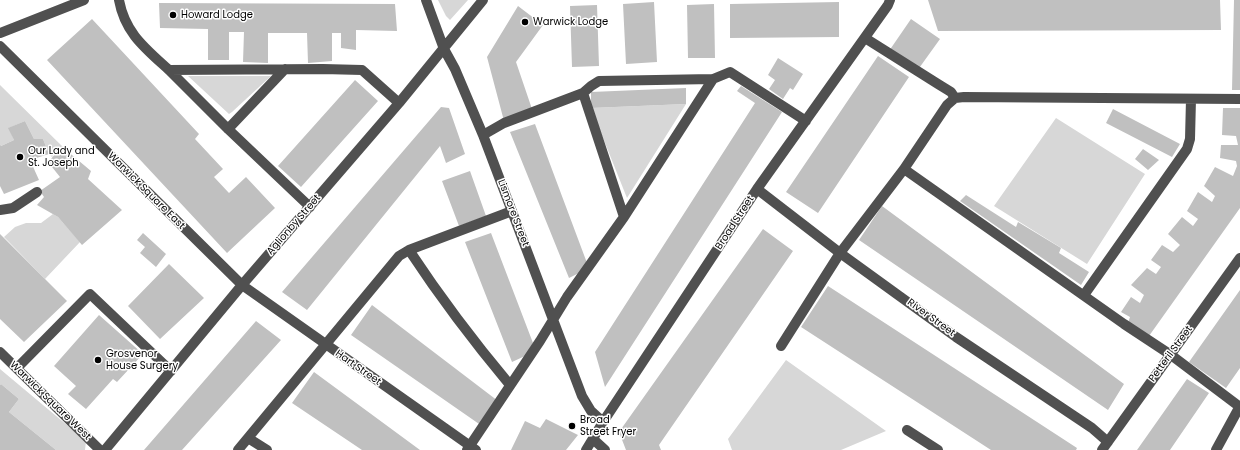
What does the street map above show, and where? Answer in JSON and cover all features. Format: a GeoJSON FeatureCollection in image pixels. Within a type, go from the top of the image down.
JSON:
{"type":"FeatureCollection","features":[{"type":"Feature","properties":{"kind":"street"},"geometry":{"type":"LineString","coordinates":[[0,33],[84,0]]}},
{"type":"Feature","properties":{"kind":"street"},"geometry":{"type":"LineString","coordinates":[[119,0],[127,25],[146,48],[310,207]]}},
{"type":"Feature","properties":{"kind":"street","name":"Lismore Street"},"geometry":{"type":"LineString","coordinates":[[426,0],[444,49],[455,69],[483,135],[582,396],[591,411],[603,422]]}},
{"type":"Feature","properties":{"kind":"street","name":"Aglionby Street"},"geometry":{"type":"LineString","coordinates":[[105,450],[242,285],[399,103],[483,0]]}},
{"type":"Feature","properties":{"kind":"street","name":"Broad Street"},"geometry":{"type":"LineString","coordinates":[[586,450],[757,189],[865,38],[890,0]]}},
{"type":"Feature","properties":{"kind":"street"},"geometry":{"type":"LineString","coordinates":[[865,38],[951,92],[955,98]]}},
{"type":"Feature","properties":{"kind":"street","name":"Warwick Square East"},"geometry":{"type":"LineString","coordinates":[[0,46],[242,285]]}},
{"type":"Feature","properties":{"kind":"street"},"geometry":{"type":"LineString","coordinates":[[169,70],[323,68],[362,70],[399,103]]}},
{"type":"Feature","properties":{"kind":"street"},"geometry":{"type":"LineString","coordinates":[[228,129],[285,69]]}},
{"type":"Feature","properties":{"kind":"street"},"geometry":{"type":"LineString","coordinates":[[483,135],[504,123],[583,93],[599,81],[713,79],[730,72],[806,121]]}},
{"type":"Feature","properties":{"kind":"street"},"geometry":{"type":"LineString","coordinates":[[471,449],[510,385],[553,321],[567,297],[624,217],[713,79]]}},
{"type":"Feature","properties":{"kind":"street"},"geometry":{"type":"LineString","coordinates":[[583,93],[624,217]]}},
{"type":"Feature","properties":{"kind":"street"},"geometry":{"type":"LineString","coordinates":[[781,346],[840,253],[904,168],[947,105],[955,98],[1240,99]]}},
{"type":"Feature","properties":{"kind":"street"},"geometry":{"type":"LineString","coordinates":[[1084,295],[1187,149],[1190,139],[1191,99]]}},
{"type":"Feature","properties":{"kind":"street"},"geometry":{"type":"LineString","coordinates":[[904,168],[1124,324],[1171,355],[1240,407],[1216,450]]}},
{"type":"Feature","properties":{"kind":"street","name":"River Street"},"geometry":{"type":"LineString","coordinates":[[757,189],[840,253],[956,337],[1092,428],[1105,446]]}},
{"type":"Feature","properties":{"kind":"street"},"geometry":{"type":"LineString","coordinates":[[0,210],[13,208],[37,192]]}},
{"type":"Feature","properties":{"kind":"street"},"geometry":{"type":"LineString","coordinates":[[238,450],[399,256],[409,250],[512,211]]}},
{"type":"Feature","properties":{"kind":"street"},"geometry":{"type":"LineString","coordinates":[[409,250],[429,281],[484,354],[510,385]]}},
{"type":"Feature","properties":{"kind":"street","name":"Petteril Street"},"geometry":{"type":"LineString","coordinates":[[1105,446],[1240,258]]}},
{"type":"Feature","properties":{"kind":"street","name":"Hart Street"},"geometry":{"type":"LineString","coordinates":[[242,285],[471,449]]}},
{"type":"Feature","properties":{"kind":"street"},"geometry":{"type":"LineString","coordinates":[[17,368],[90,294],[171,371]]}},
{"type":"Feature","properties":{"kind":"street","name":"Warwick Square West"},"geometry":{"type":"LineString","coordinates":[[0,352],[100,450]]}},
{"type":"Feature","properties":{"kind":"street"},"geometry":{"type":"LineString","coordinates":[[907,430],[938,450]]}},
{"type":"Feature","properties":{"kind":"street"},"geometry":{"type":"LineString","coordinates":[[248,438],[267,450]]}},
{"type":"Feature","properties":{"kind":"street"},"geometry":{"type":"LineString","coordinates":[[593,438],[605,450]]}},
{"type":"Feature","properties":{"kind":"shaded area"},"geometry":{"type":"Polygon","coordinates":[[[438,0],[468,0],[450,20],[446,16],[438,0]]]}},
{"type":"Feature","properties":{"kind":"shaded area"},"geometry":{"type":"Polygon","coordinates":[[[188,76],[271,76],[229,114],[188,76]]]}},
{"type":"Feature","properties":{"kind":"shaded area"},"geometry":{"type":"Polygon","coordinates":[[[0,85],[66,150],[62,153],[58,150],[52,157],[49,154],[43,139],[34,139],[25,121],[9,128],[14,140],[1,146],[0,85]]]}},
{"type":"Feature","properties":{"kind":"shaded area"},"geometry":{"type":"Polygon","coordinates":[[[686,104],[627,198],[591,108],[686,104]]]}},
{"type":"Feature","properties":{"kind":"shaded area"},"geometry":{"type":"Polygon","coordinates":[[[1056,118],[1145,174],[1087,264],[994,206],[1056,118]]]}},
{"type":"Feature","properties":{"kind":"shaded area"},"geometry":{"type":"Polygon","coordinates":[[[53,214],[58,217],[80,242],[45,279],[4,237],[15,227],[26,223],[41,223],[53,214]]]}},
{"type":"Feature","properties":{"kind":"shaded area"},"geometry":{"type":"Polygon","coordinates":[[[786,360],[886,431],[841,450],[732,450],[728,439],[786,360]]]}},
{"type":"Feature","properties":{"kind":"shaded area"},"geometry":{"type":"Polygon","coordinates":[[[0,369],[86,441],[85,450],[56,450],[9,412],[19,399],[1,384],[0,385],[0,369]]]}},
{"type":"Feature","properties":{"kind":"building"},"geometry":{"type":"Polygon","coordinates":[[[928,0],[1220,0],[1221,30],[938,31],[928,0]]]}},
{"type":"Feature","properties":{"kind":"building"},"geometry":{"type":"Polygon","coordinates":[[[1234,0],[1240,0],[1240,90],[1232,90],[1234,0]]]}},
{"type":"Feature","properties":{"kind":"building"},"geometry":{"type":"Polygon","coordinates":[[[654,2],[657,62],[626,64],[623,4],[654,2]]]}},
{"type":"Feature","properties":{"kind":"building"},"geometry":{"type":"Polygon","coordinates":[[[839,2],[839,37],[730,38],[730,4],[839,2]]]}},
{"type":"Feature","properties":{"kind":"building"},"geometry":{"type":"Polygon","coordinates":[[[159,3],[395,4],[397,31],[356,30],[356,50],[341,48],[341,33],[332,33],[332,61],[308,63],[307,33],[268,33],[268,63],[243,62],[244,32],[229,32],[229,60],[208,60],[208,29],[160,28],[159,3]]]}},
{"type":"Feature","properties":{"kind":"building"},"geometry":{"type":"Polygon","coordinates":[[[714,4],[715,58],[688,58],[687,5],[714,4]]]}},
{"type":"Feature","properties":{"kind":"building"},"geometry":{"type":"Polygon","coordinates":[[[597,5],[599,66],[572,67],[570,6],[597,5]]]}},
{"type":"Feature","properties":{"kind":"building"},"geometry":{"type":"Polygon","coordinates":[[[518,6],[543,25],[516,62],[532,109],[504,121],[487,57],[518,6]]]}},
{"type":"Feature","properties":{"kind":"building"},"geometry":{"type":"Polygon","coordinates":[[[92,19],[199,134],[195,139],[223,169],[214,177],[229,193],[246,177],[275,208],[227,253],[47,60],[92,19]]]}},
{"type":"Feature","properties":{"kind":"building"},"geometry":{"type":"Polygon","coordinates":[[[911,19],[940,39],[917,71],[889,51],[911,19]]]}},
{"type":"Feature","properties":{"kind":"building"},"geometry":{"type":"Polygon","coordinates":[[[878,56],[909,77],[818,213],[786,192],[878,56]]]}},
{"type":"Feature","properties":{"kind":"building"},"geometry":{"type":"Polygon","coordinates":[[[778,58],[803,74],[793,90],[790,88],[783,99],[769,89],[775,80],[768,75],[778,58]]]}},
{"type":"Feature","properties":{"kind":"building"},"geometry":{"type":"Polygon","coordinates":[[[355,80],[378,101],[301,187],[278,166],[355,80]]]}},
{"type":"Feature","properties":{"kind":"building"},"geometry":{"type":"Polygon","coordinates":[[[741,86],[782,112],[605,387],[595,352],[755,103],[737,91],[741,86]]]}},
{"type":"Feature","properties":{"kind":"building"},"geometry":{"type":"Polygon","coordinates":[[[686,88],[686,104],[591,108],[591,92],[686,88]]]}},
{"type":"Feature","properties":{"kind":"building"},"geometry":{"type":"Polygon","coordinates":[[[441,107],[449,108],[465,154],[446,163],[440,146],[307,310],[282,292],[441,107]]]}},
{"type":"Feature","properties":{"kind":"building"},"geometry":{"type":"Polygon","coordinates":[[[1223,108],[1240,108],[1240,208],[1149,336],[1128,323],[1130,317],[1121,312],[1131,297],[1140,303],[1144,295],[1131,285],[1147,268],[1156,274],[1161,267],[1151,260],[1162,245],[1173,252],[1180,245],[1168,234],[1182,217],[1193,226],[1198,219],[1187,211],[1198,192],[1212,202],[1215,196],[1204,186],[1215,167],[1233,176],[1237,166],[1236,161],[1220,158],[1221,145],[1238,145],[1236,136],[1222,135],[1223,108]]]}},
{"type":"Feature","properties":{"kind":"building"},"geometry":{"type":"Polygon","coordinates":[[[1113,109],[1180,144],[1172,157],[1106,123],[1113,109]]]}},
{"type":"Feature","properties":{"kind":"building","name":"Our Lady and St. Joseph"},"geometry":{"type":"Polygon","coordinates":[[[25,121],[34,139],[43,139],[49,154],[30,160],[39,180],[4,194],[0,186],[0,144],[1,146],[14,140],[8,128],[25,121]]]}},
{"type":"Feature","properties":{"kind":"building"},"geometry":{"type":"Polygon","coordinates":[[[535,124],[587,263],[579,273],[569,278],[510,132],[535,124]]]}},
{"type":"Feature","properties":{"kind":"building"},"geometry":{"type":"Polygon","coordinates":[[[1143,149],[1159,160],[1148,170],[1135,159],[1143,149]]]}},
{"type":"Feature","properties":{"kind":"building"},"geometry":{"type":"Polygon","coordinates":[[[59,150],[62,153],[66,150],[91,171],[88,179],[122,210],[82,245],[58,217],[37,205],[44,197],[40,191],[60,177],[48,162],[59,150]]]}},
{"type":"Feature","properties":{"kind":"building"},"geometry":{"type":"Polygon","coordinates":[[[470,171],[486,216],[459,226],[442,181],[470,171]]]}},
{"type":"Feature","properties":{"kind":"building"},"geometry":{"type":"Polygon","coordinates":[[[966,195],[1016,227],[1018,222],[1061,248],[1059,253],[1089,272],[1081,285],[960,201],[966,195]]]}},
{"type":"Feature","properties":{"kind":"building"},"geometry":{"type":"Polygon","coordinates":[[[882,206],[1124,384],[1108,410],[859,240],[882,206]]]}},
{"type":"Feature","properties":{"kind":"building"},"geometry":{"type":"Polygon","coordinates":[[[763,229],[793,251],[659,445],[661,450],[626,450],[619,432],[763,229]]]}},
{"type":"Feature","properties":{"kind":"building"},"geometry":{"type":"Polygon","coordinates":[[[143,233],[166,254],[156,267],[140,253],[145,247],[137,240],[143,233]]]}},
{"type":"Feature","properties":{"kind":"building"},"geometry":{"type":"Polygon","coordinates":[[[491,233],[533,343],[525,356],[512,362],[465,242],[491,233]]]}},
{"type":"Feature","properties":{"kind":"building"},"geometry":{"type":"Polygon","coordinates":[[[0,234],[67,301],[24,342],[0,319],[0,234]]]}},
{"type":"Feature","properties":{"kind":"building"},"geometry":{"type":"Polygon","coordinates":[[[169,264],[204,298],[160,339],[128,306],[169,264]]]}},
{"type":"Feature","properties":{"kind":"building"},"geometry":{"type":"Polygon","coordinates":[[[828,286],[1077,448],[1076,450],[991,450],[801,327],[828,286]]]}},
{"type":"Feature","properties":{"kind":"building"},"geometry":{"type":"Polygon","coordinates":[[[1240,290],[1240,368],[1226,388],[1189,362],[1240,290]]]}},
{"type":"Feature","properties":{"kind":"building"},"geometry":{"type":"Polygon","coordinates":[[[372,305],[498,401],[482,426],[351,335],[372,305]]]}},
{"type":"Feature","properties":{"kind":"building","name":"Grosvenor House Surgery"},"geometry":{"type":"Polygon","coordinates":[[[99,315],[143,354],[117,382],[113,379],[86,409],[68,394],[76,386],[54,366],[99,315]]]}},
{"type":"Feature","properties":{"kind":"building"},"geometry":{"type":"Polygon","coordinates":[[[256,321],[281,340],[182,450],[144,450],[256,321]]]}},
{"type":"Feature","properties":{"kind":"building"},"geometry":{"type":"Polygon","coordinates":[[[314,372],[420,450],[362,450],[292,403],[314,372]]]}},
{"type":"Feature","properties":{"kind":"building"},"geometry":{"type":"Polygon","coordinates":[[[1187,379],[1209,393],[1170,450],[1137,450],[1187,379]]]}},
{"type":"Feature","properties":{"kind":"building"},"geometry":{"type":"Polygon","coordinates":[[[1,384],[19,399],[9,412],[56,450],[0,450],[1,384]]]}},
{"type":"Feature","properties":{"kind":"building"},"geometry":{"type":"Polygon","coordinates":[[[546,419],[578,435],[566,450],[511,450],[525,421],[540,428],[546,419]]]}},
{"type":"Feature","properties":{"kind":"place","name":"Howard Lodge"},"geometry":{"type":"Point","coordinates":[173,15]}},
{"type":"Feature","properties":{"kind":"place","name":"Warwick Lodge"},"geometry":{"type":"Point","coordinates":[525,22]}},
{"type":"Feature","properties":{"kind":"place","name":"Our Lady and St. Joseph"},"geometry":{"type":"Point","coordinates":[20,157]}},
{"type":"Feature","properties":{"kind":"place","name":"Grosvenor House Surgery"},"geometry":{"type":"Point","coordinates":[98,360]}},
{"type":"Feature","properties":{"kind":"place","name":"Broad Street Fryer"},"geometry":{"type":"Point","coordinates":[572,426]}}]}
